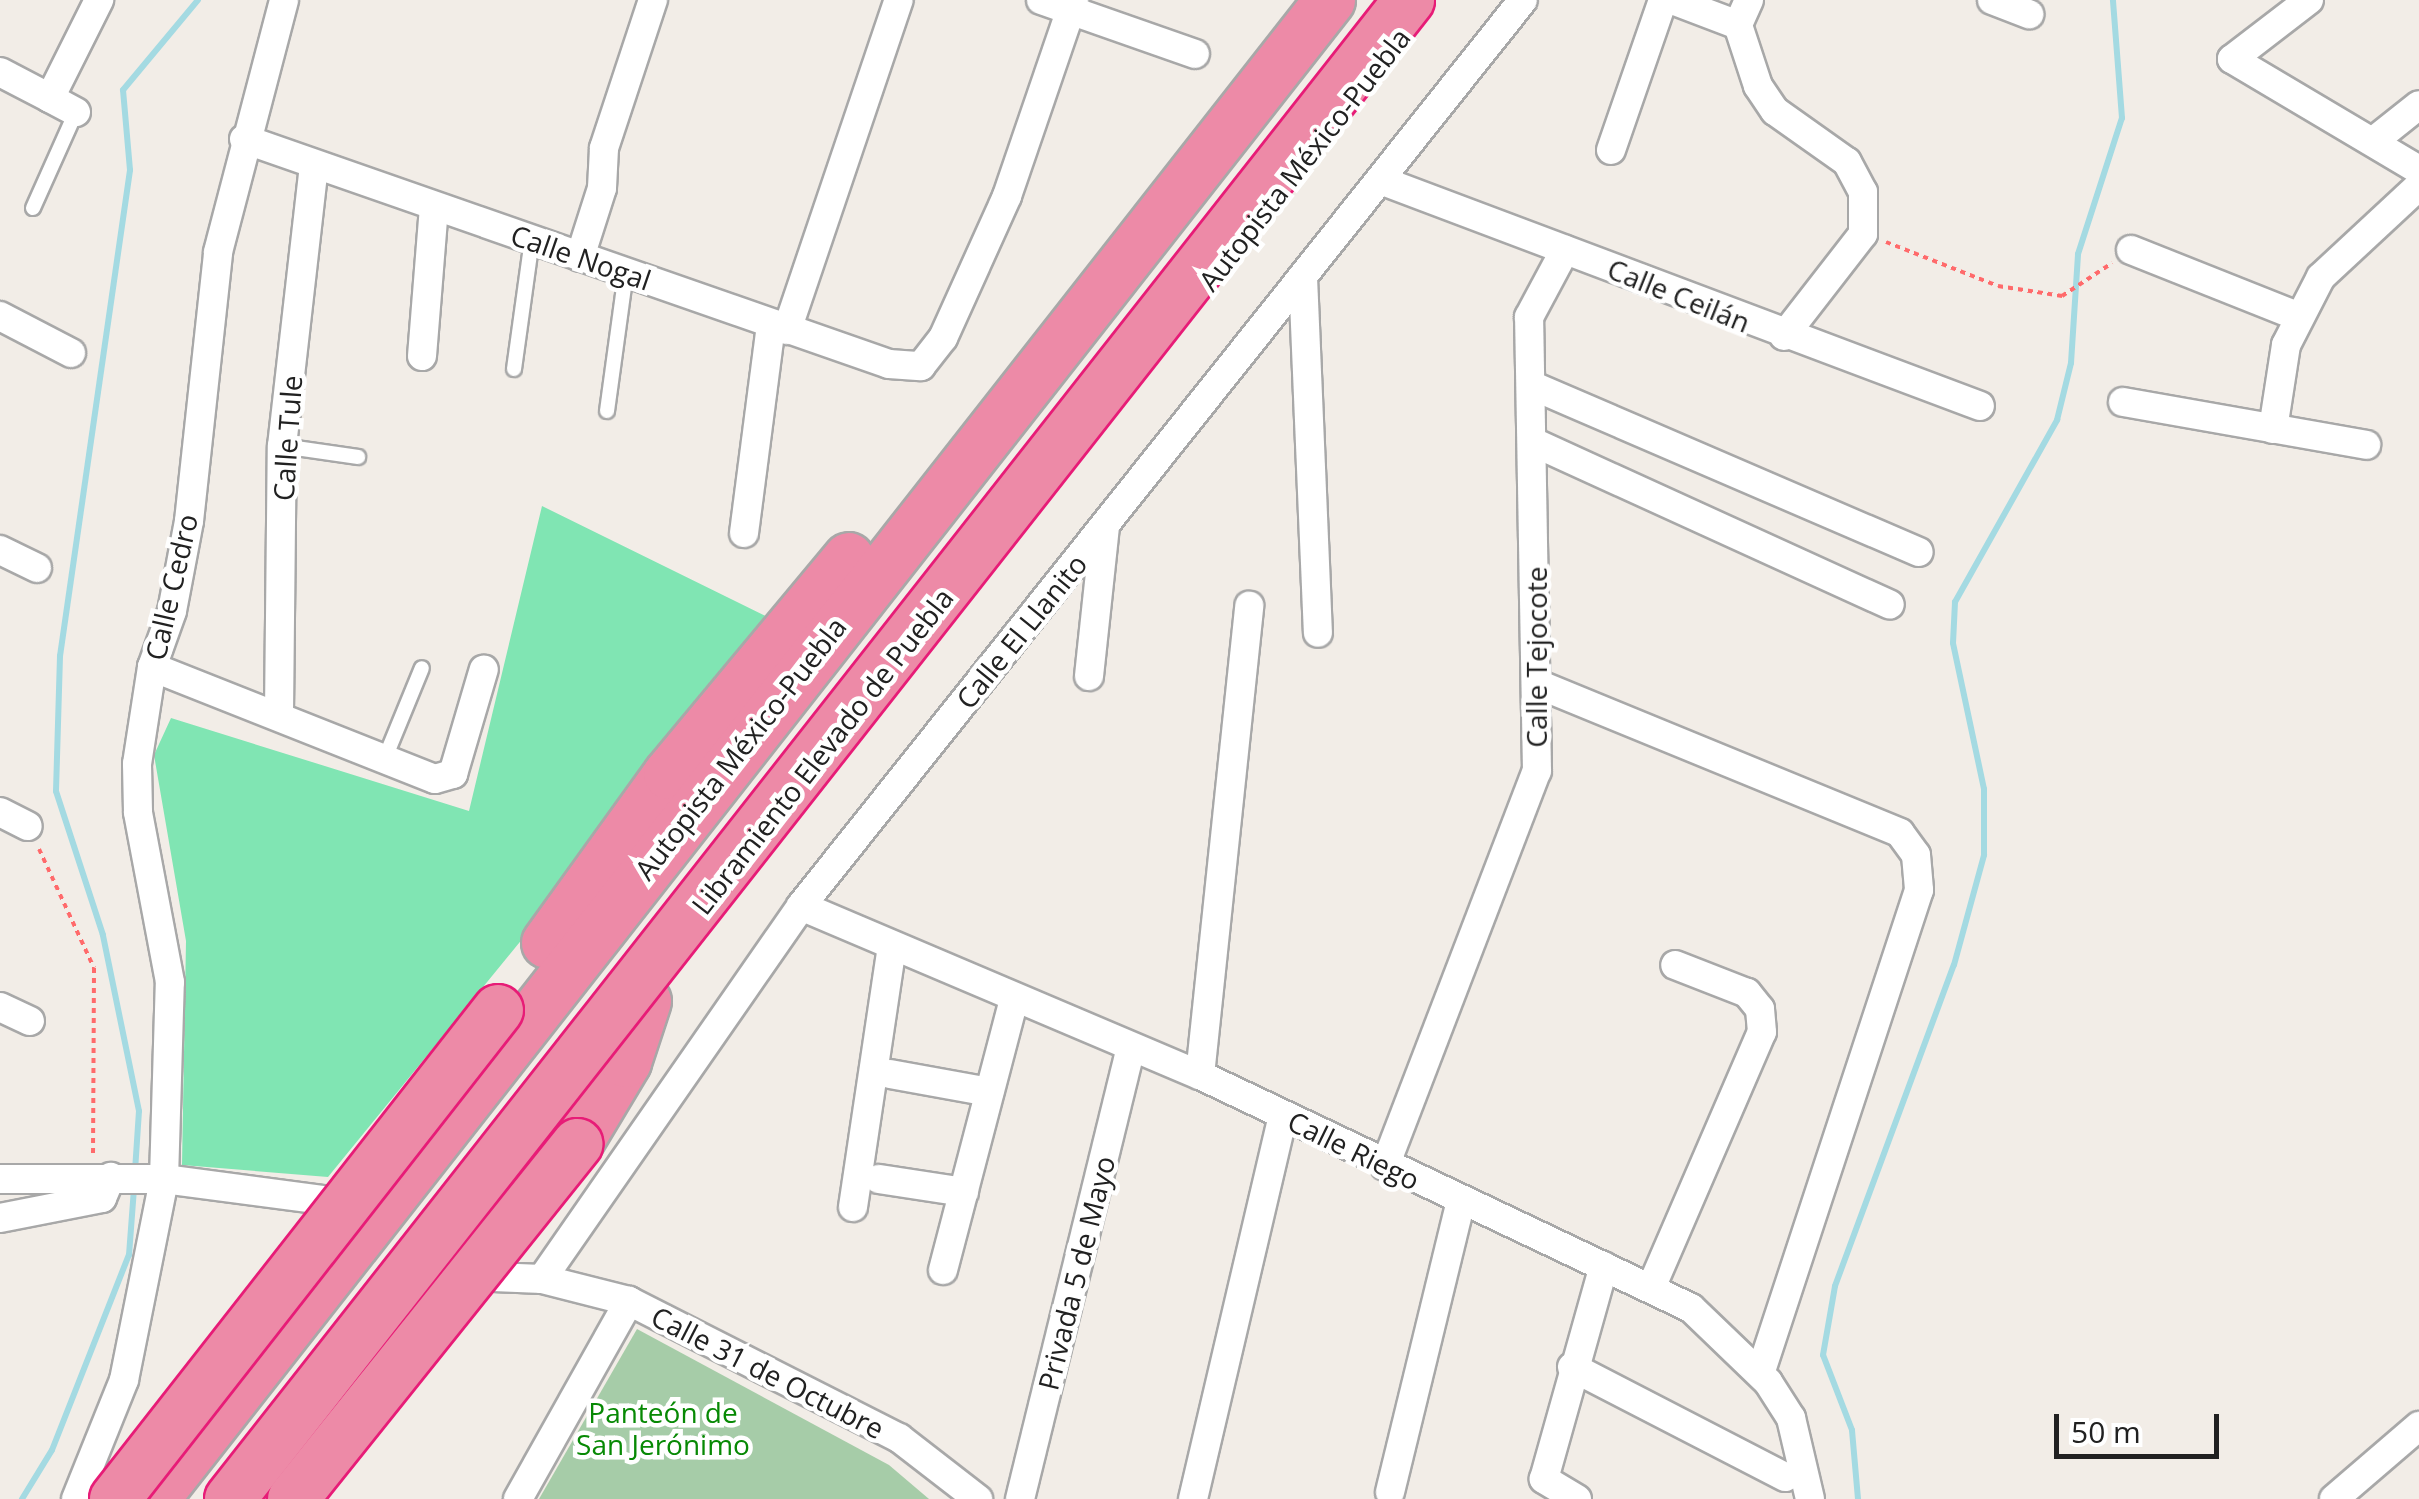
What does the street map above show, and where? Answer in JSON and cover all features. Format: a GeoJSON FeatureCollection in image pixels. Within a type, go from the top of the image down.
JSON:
{"type":"FeatureCollection","features":[{"type":"Feature","properties":{"kind":"highway","name":"Autopista México-Puebla"},"geometry":{"type":"LineString","coordinates":[[154,1499],[998,418],[1330,0]]}},
{"type":"Feature","properties":{"kind":"highway","name":"Libramiento Elevado de Puebla"},"geometry":{"type":"LineString","coordinates":[[198,1499],[1367,0]]}},
{"type":"Feature","properties":{"kind":"highway","name":"Libramiento Elevado de Puebla"},"geometry":{"type":"LineString","coordinates":[[230,1499],[1409,0]]}},
{"type":"Feature","properties":{"kind":"highway","name":"Autopista México-Puebla"},"geometry":{"type":"LineString","coordinates":[[256,1499],[1429,0]]}},
{"type":"Feature","properties":{"kind":"highway"},"geometry":{"type":"LineString","coordinates":[[115,1499],[498,1010],[765,655],[928,474],[998,418]]}},
{"type":"Feature","properties":{"kind":"highway"},"geometry":{"type":"LineString","coordinates":[[293,1499],[578,1144],[626,1062],[646,1001]]}},
{"type":"Feature","properties":{"kind":"street"},"geometry":{"type":"LineString","coordinates":[[50,98],[99,0]]}},
{"type":"Feature","properties":{"kind":"street","name":"Calle Cedro"},"geometry":{"type":"LineString","coordinates":[[76,1499],[124,1380],[158,1178],[170,982],[138,812],[137,764],[152,667],[172,611],[190,522],[218,252],[244,139],[284,0]]}},
{"type":"Feature","properties":{"kind":"street"},"geometry":{"type":"LineString","coordinates":[[580,258],[602,188],[604,148],[653,0]]}},
{"type":"Feature","properties":{"kind":"street"},"geometry":{"type":"LineString","coordinates":[[744,533],[779,327],[899,0]]}},
{"type":"Feature","properties":{"kind":"street"},"geometry":{"type":"LineString","coordinates":[[1041,0],[1072,5],[1194,54]]}},
{"type":"Feature","properties":{"kind":"street","name":"Calle El Llanito"},"geometry":{"type":"LineString","coordinates":[[542,1279],[800,906],[1522,0]]}},
{"type":"Feature","properties":{"kind":"street"},"geometry":{"type":"LineString","coordinates":[[1610,150],[1664,0]]}},
{"type":"Feature","properties":{"kind":"street"},"geometry":{"type":"LineString","coordinates":[[1672,0],[1744,12],[1758,86],[1774,110],[1847,162],[1863,192],[1863,234],[1784,336]]}},
{"type":"Feature","properties":{"kind":"street"},"geometry":{"type":"LineString","coordinates":[[1992,0],[2029,14]]}},
{"type":"Feature","properties":{"kind":"street"},"geometry":{"type":"LineString","coordinates":[[2309,0],[2232,60],[2374,140],[2419,170]]}},
{"type":"Feature","properties":{"kind":"street","name":"Calle Nogal"},"geometry":{"type":"LineString","coordinates":[[244,139],[889,364],[921,366],[942,338],[1008,196],[1072,5]]}},
{"type":"Feature","properties":{"kind":"street"},"geometry":{"type":"LineString","coordinates":[[9,76],[76,112]]}},
{"type":"Feature","properties":{"kind":"street"},"geometry":{"type":"LineString","coordinates":[[2374,140],[2419,105]]}},
{"type":"Feature","properties":{"kind":"street","name":"Calle Tule"},"geometry":{"type":"LineString","coordinates":[[279,713],[282,446],[314,165]]}},
{"type":"Feature","properties":{"kind":"street","name":"Calle Ceilán"},"geometry":{"type":"LineString","coordinates":[[1380,180],[1784,336],[1980,406]]}},
{"type":"Feature","properties":{"kind":"street"},"geometry":{"type":"LineString","coordinates":[[2272,429],[2279,375],[2298,316],[2340,253],[2419,186]]}},
{"type":"Feature","properties":{"kind":"street"},"geometry":{"type":"LineString","coordinates":[[422,356],[434,206]]}},
{"type":"Feature","properties":{"kind":"street","name":"Calle Tejocote"},"geometry":{"type":"LineString","coordinates":[[1385,1166],[1536,771],[1540,685],[1529,317],[1565,250]]}},
{"type":"Feature","properties":{"kind":"street"},"geometry":{"type":"LineString","coordinates":[[2124,254],[2298,316]]}},
{"type":"Feature","properties":{"kind":"street"},"geometry":{"type":"LineString","coordinates":[[1303,277],[1318,633]]}},
{"type":"Feature","properties":{"kind":"street"},"geometry":{"type":"LineString","coordinates":[[0,316],[70,352]]}},
{"type":"Feature","properties":{"kind":"street"},"geometry":{"type":"LineString","coordinates":[[1531,385],[1919,552]]}},
{"type":"Feature","properties":{"kind":"street"},"geometry":{"type":"LineString","coordinates":[[2123,402],[2366,445]]}},
{"type":"Feature","properties":{"kind":"street"},"geometry":{"type":"LineString","coordinates":[[1533,442],[1890,604]]}},
{"type":"Feature","properties":{"kind":"street"},"geometry":{"type":"LineString","coordinates":[[1089,676],[1105,525]]}},
{"type":"Feature","properties":{"kind":"street"},"geometry":{"type":"LineString","coordinates":[[0,550],[37,568]]}},
{"type":"Feature","properties":{"kind":"street"},"geometry":{"type":"LineString","coordinates":[[1200,1075],[1249,606]]}},
{"type":"Feature","properties":{"kind":"street"},"geometry":{"type":"LineString","coordinates":[[152,667],[279,713],[435,779],[453,774],[484,669]]}},
{"type":"Feature","properties":{"kind":"street"},"geometry":{"type":"LineString","coordinates":[[1540,685],[1900,832],[1916,855],[1920,890],[1760,1374]]}},
{"type":"Feature","properties":{"kind":"street"},"geometry":{"type":"LineString","coordinates":[[0,812],[28,826]]}},
{"type":"Feature","properties":{"kind":"street","name":"Calle Riego"},"geometry":{"type":"LineString","coordinates":[[800,906],[1200,1075],[1691,1308],[1760,1374],[1791,1418],[1810,1499]]}},
{"type":"Feature","properties":{"kind":"street"},"geometry":{"type":"LineString","coordinates":[[853,1207],[892,946]]}},
{"type":"Feature","properties":{"kind":"street"},"geometry":{"type":"LineString","coordinates":[[1651,1288],[1762,1032],[1760,1009],[1747,993],[1675,965]]}},
{"type":"Feature","properties":{"kind":"street"},"geometry":{"type":"LineString","coordinates":[[943,1270],[1014,998]]}},
{"type":"Feature","properties":{"kind":"street"},"geometry":{"type":"LineString","coordinates":[[0,1007],[30,1021]]}},
{"type":"Feature","properties":{"kind":"street","name":"Privada 5 de Mayo"},"geometry":{"type":"LineString","coordinates":[[1020,1499],[1131,1047]]}},
{"type":"Feature","properties":{"kind":"street"},"geometry":{"type":"LineString","coordinates":[[890,1074],[989,1092]]}},
{"type":"Feature","properties":{"kind":"street"},"geometry":{"type":"LineString","coordinates":[[1193,1499],[1282,1116]]}},
{"type":"Feature","properties":{"kind":"street"},"geometry":{"type":"LineString","coordinates":[[0,1218],[102,1198],[107,1177]]}},
{"type":"Feature","properties":{"kind":"street"},"geometry":{"type":"LineString","coordinates":[[0,1179],[158,1178],[332,1201]]}},
{"type":"Feature","properties":{"kind":"street"},"geometry":{"type":"LineString","coordinates":[[879,1179],[964,1192]]}},
{"type":"Feature","properties":{"kind":"street"},"geometry":{"type":"LineString","coordinates":[[1390,1492],[1460,1201]]}},
{"type":"Feature","properties":{"kind":"street"},"geometry":{"type":"LineString","coordinates":[[1577,1499],[1544,1480],[1572,1367],[1604,1266]]}},
{"type":"Feature","properties":{"kind":"street","name":"Calle 31 de Octubre"},"geometry":{"type":"LineString","coordinates":[[492,1276],[542,1279],[629,1301],[899,1438],[978,1499]]}},
{"type":"Feature","properties":{"kind":"street"},"geometry":{"type":"LineString","coordinates":[[518,1499],[629,1301]]}},
{"type":"Feature","properties":{"kind":"street"},"geometry":{"type":"LineString","coordinates":[[1572,1367],[1785,1476]]}},
{"type":"Feature","properties":{"kind":"street"},"geometry":{"type":"LineString","coordinates":[[2334,1499],[2419,1426]]}},
{"type":"Feature","properties":{"kind":"lane"},"geometry":{"type":"LineString","coordinates":[[33,208],[76,112]]}},
{"type":"Feature","properties":{"kind":"lane"},"geometry":{"type":"LineString","coordinates":[[514,369],[532,240]]}},
{"type":"Feature","properties":{"kind":"lane"},"geometry":{"type":"LineString","coordinates":[[607,412],[626,273]]}},
{"type":"Feature","properties":{"kind":"lane"},"geometry":{"type":"LineString","coordinates":[[282,446],[358,457]]}},
{"type":"Feature","properties":{"kind":"lane"},"geometry":{"type":"LineString","coordinates":[[385,758],[422,668]]}},
{"type":"Feature","properties":{"kind":"path"},"geometry":{"type":"LineString","coordinates":[[1905,248],[1998,286],[2062,296],[2124,254]]}},
{"type":"Feature","properties":{"kind":"path"},"geometry":{"type":"LineString","coordinates":[[28,826],[94,968],[107,1177]]}},
{"type":"Feature","properties":{"kind":"green space"},"geometry":{"type":"Polygon","coordinates":[[[542,506],[780,623],[328,1177],[182,1165],[186,941],[154,755],[171,718],[469,811],[542,506]]]}},
{"type":"Feature","properties":{"kind":"green space","name":"Panteón de San Jerónimo"},"geometry":{"type":"Polygon","coordinates":[[[637,1329],[889,1465],[929,1499],[539,1499],[637,1329]]]}},
{"type":"Feature","properties":{"kind":"waterway"},"geometry":{"type":"LineString","coordinates":[[135,1171],[139,1111],[103,935],[56,791],[60,656],[130,170],[123,90],[198,0]]}},
{"type":"Feature","properties":{"kind":"waterway"},"geometry":{"type":"LineString","coordinates":[[1858,1499],[1852,1430],[1823,1355],[1835,1286],[1954,965],[1984,855],[1984,789],[1953,643],[1955,602],[2057,420],[2071,363],[2078,254],[2122,118],[2113,0]]}},
{"type":"Feature","properties":{"kind":"waterway"},"geometry":{"type":"LineString","coordinates":[[22,1499],[52,1450],[129,1255],[134,1188]]}}]}
